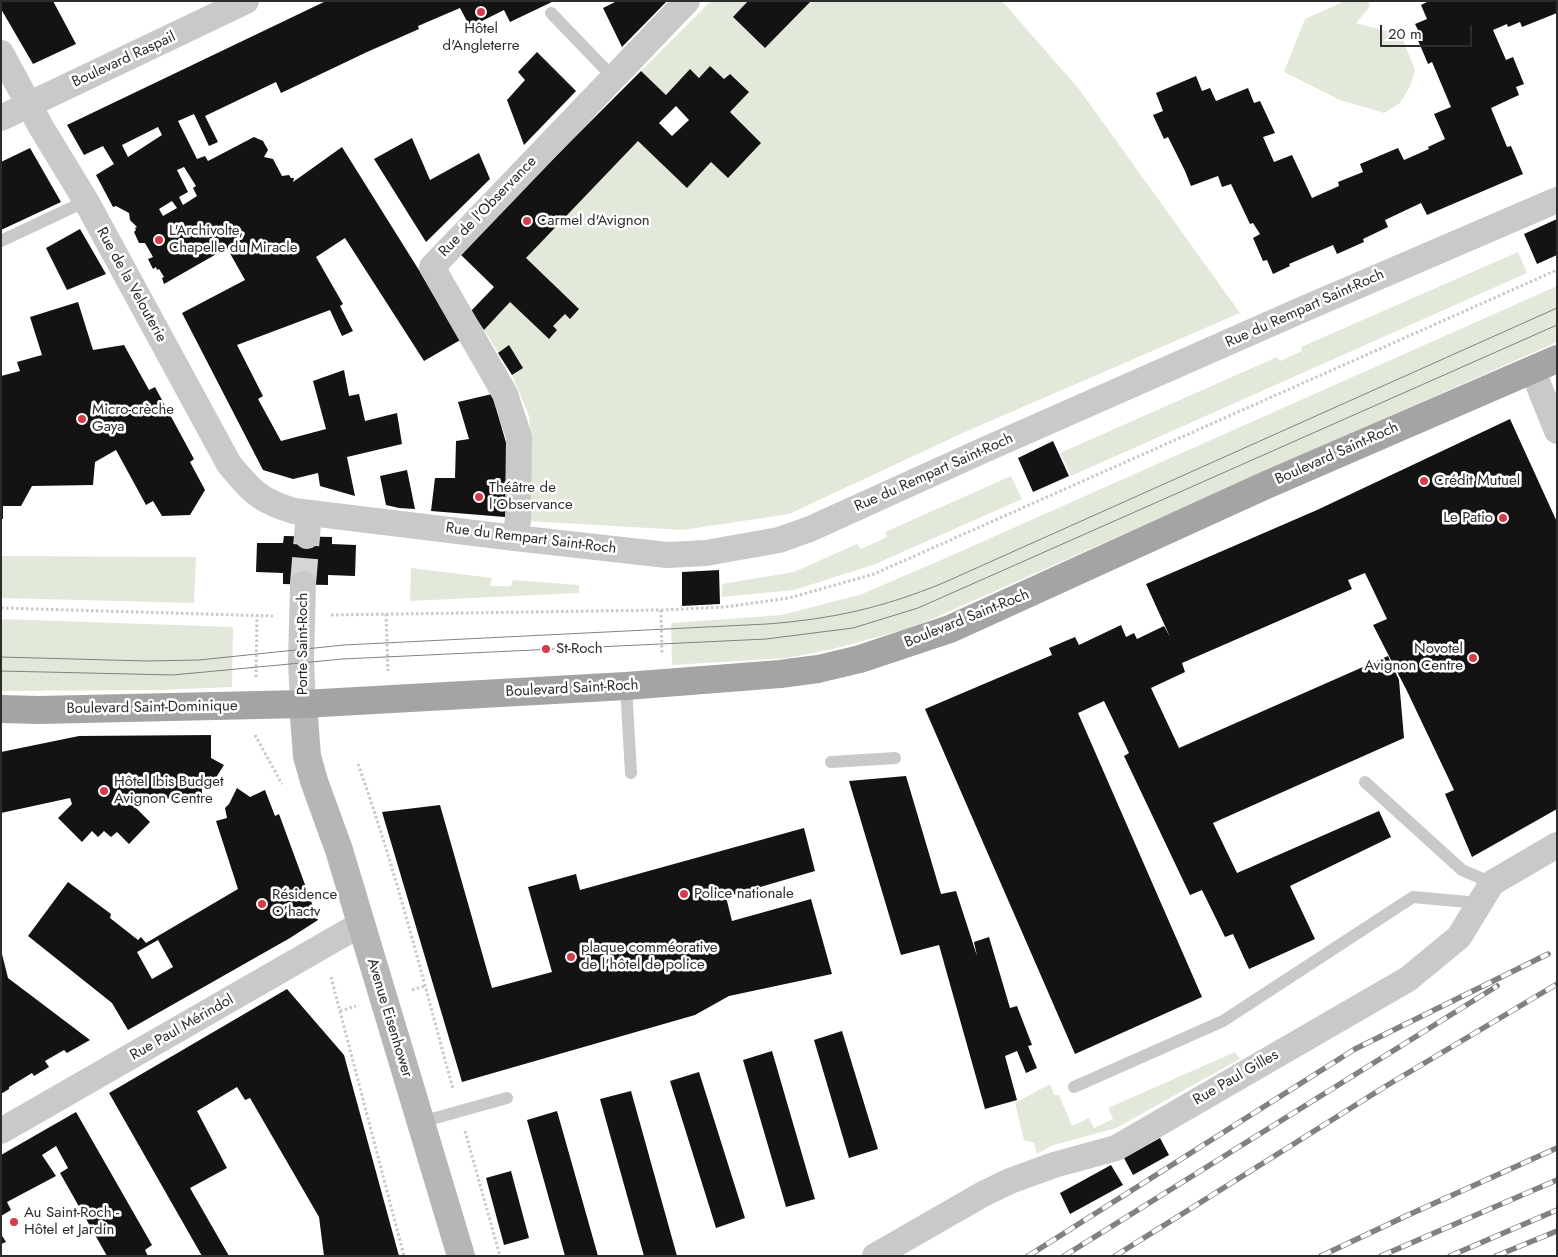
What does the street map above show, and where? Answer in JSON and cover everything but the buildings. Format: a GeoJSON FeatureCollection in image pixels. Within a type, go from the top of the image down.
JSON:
{"type":"FeatureCollection","features":[{"type":"Feature","properties":{"kind":"main road","name":"Boulevard Saint-Roch"},"geometry":{"type":"LineString","coordinates":[[303,704],[626,686],[770,675],[818,669],[860,659],[950,629],[1264,486],[1557,359]]}},
{"type":"Feature","properties":{"kind":"main road","name":"Boulevard Saint-Dominique"},"geometry":{"type":"LineString","coordinates":[[1,709],[49,710],[303,704]]}},
{"type":"Feature","properties":{"kind":"main road","name":"Avenue Eisenhower"},"geometry":{"type":"LineString","coordinates":[[303,704],[307,756],[339,850],[461,1256]]}},
{"type":"Feature","properties":{"kind":"street","name":"Boulevard Raspail"},"geometry":{"type":"LineString","coordinates":[[1,118],[246,1]]}},
{"type":"Feature","properties":{"kind":"street","name":"Rue de l'Observance"},"geometry":{"type":"LineString","coordinates":[[514,538],[518,520],[520,437],[504,394],[432,266],[687,1]]}},
{"type":"Feature","properties":{"kind":"street","name":"Rue de la Velouterie"},"geometry":{"type":"LineString","coordinates":[[1,53],[41,127],[86,201],[228,464],[249,489],[274,505]]}},
{"type":"Feature","properties":{"kind":"street","name":"Rue du Rempart Saint-Roch"},"geometry":{"type":"LineString","coordinates":[[274,505],[294,511],[308,524],[514,538],[667,555],[706,554],[779,540],[810,530],[984,450],[1557,200]]}},
{"type":"Feature","properties":{"kind":"street"},"geometry":{"type":"LineString","coordinates":[[1532,369],[1557,432]]}},
{"type":"Feature","properties":{"kind":"street","name":"Porte Saint-Roch"},"geometry":{"type":"LineString","coordinates":[[303,584],[301,656],[303,704]]}},
{"type":"Feature","properties":{"kind":"street","name":"Rue Paul Gilles"},"geometry":{"type":"LineString","coordinates":[[875,1256],[983,1194],[1010,1181],[1054,1165],[1116,1148],[1408,979],[1459,937],[1485,893],[1557,845]]}},
{"type":"Feature","properties":{"kind":"street","name":"Rue Paul Mérindol"},"geometry":{"type":"LineString","coordinates":[[1,1131],[361,924]]}},
{"type":"Feature","properties":{"kind":"lane"},"geometry":{"type":"LineString","coordinates":[[552,13],[606,70],[616,76]]}},
{"type":"Feature","properties":{"kind":"lane"},"geometry":{"type":"LineString","coordinates":[[1,241],[86,201]]}},
{"type":"Feature","properties":{"kind":"lane"},"geometry":{"type":"LineString","coordinates":[[626,686],[631,773]]}},
{"type":"Feature","properties":{"kind":"lane"},"geometry":{"type":"LineString","coordinates":[[831,762],[895,758]]}},
{"type":"Feature","properties":{"kind":"lane"},"geometry":{"type":"LineString","coordinates":[[1364,782],[1485,893]]}},
{"type":"Feature","properties":{"kind":"lane"},"geometry":{"type":"LineString","coordinates":[[1074,1087],[1223,1022],[1413,897],[1485,893]]}},
{"type":"Feature","properties":{"kind":"lane"},"geometry":{"type":"LineString","coordinates":[[421,1122],[507,1098]]}},
{"type":"Feature","properties":{"kind":"path"},"geometry":{"type":"LineString","coordinates":[[661,610],[662,654]]}},
{"type":"Feature","properties":{"kind":"path"},"geometry":{"type":"LineString","coordinates":[[254,735],[285,789]]}},
{"type":"Feature","properties":{"kind":"path"},"geometry":{"type":"LineString","coordinates":[[358,764],[376,812],[397,884],[500,1256]]}},
{"type":"Feature","properties":{"kind":"path"},"geometry":{"type":"LineString","coordinates":[[331,977],[404,1256]]}},
{"type":"Feature","properties":{"kind":"green space"},"geometry":{"type":"Polygon","coordinates":[[[711,1],[1002,1],[1079,89],[1240,313],[965,432],[789,514],[683,530],[527,521],[532,453],[529,416],[512,375],[484,330],[510,302],[549,339],[557,330],[553,326],[565,314],[570,318],[526,258],[638,141],[711,162],[728,178],[761,143],[730,112],[749,92],[730,74],[724,79],[710,66],[699,78],[690,70],[666,95],[641,71],[711,1]]]}},
{"type":"Feature","properties":{"kind":"green space"},"geometry":{"type":"Polygon","coordinates":[[[1345,1],[1368,1],[1370,6],[1356,23],[1401,35],[1415,70],[1410,86],[1400,103],[1384,113],[1340,100],[1284,72],[1305,19],[1345,1]]]}},
{"type":"Feature","properties":{"kind":"green space"},"geometry":{"type":"Polygon","coordinates":[[[1518,252],[1527,273],[1071,476],[1060,453],[1277,357],[1280,361],[1302,351],[1301,347],[1518,252]]]}},
{"type":"Feature","properties":{"kind":"green space"},"geometry":{"type":"Polygon","coordinates":[[[1557,286],[1557,342],[914,627],[833,649],[787,658],[672,665],[671,623],[782,615],[862,594],[1557,286]]]}},
{"type":"Feature","properties":{"kind":"green space"},"geometry":{"type":"Polygon","coordinates":[[[1011,476],[1022,499],[873,565],[794,590],[722,597],[722,584],[794,572],[857,544],[861,549],[887,537],[885,532],[1011,476]]]}},
{"type":"Feature","properties":{"kind":"green space"},"geometry":{"type":"Polygon","coordinates":[[[1,556],[196,557],[194,603],[1,598],[1,556]]]}},
{"type":"Feature","properties":{"kind":"green space"},"geometry":{"type":"Polygon","coordinates":[[[411,568],[492,578],[490,586],[511,586],[513,580],[579,585],[579,593],[410,601],[411,568]]]}},
{"type":"Feature","properties":{"kind":"green space"},"geometry":{"type":"Polygon","coordinates":[[[1,619],[233,627],[232,687],[160,690],[1,691],[1,619]]]}},
{"type":"Feature","properties":{"kind":"green space"},"geometry":{"type":"Polygon","coordinates":[[[1235,1052],[1240,1059],[1116,1128],[1051,1146],[1037,1154],[1034,1143],[1024,1140],[1015,1103],[1050,1084],[1054,1095],[1059,1095],[1072,1126],[1089,1118],[1094,1128],[1113,1119],[1108,1108],[1235,1052]]]}},
{"type":"Feature","properties":{"kind":"tunnel"},"geometry":{"type":"LineString","coordinates":[[303,584],[307,536]]}},
{"type":"Feature","properties":{"kind":"tram line"},"geometry":{"type":"LineString","coordinates":[[1,657],[146,661],[199,660],[344,645],[767,624],[813,619],[856,611],[878,606],[943,583],[1557,308]]}},
{"type":"Feature","properties":{"kind":"tram line"},"geometry":{"type":"LineString","coordinates":[[1,671],[173,675],[343,659],[766,639],[853,628],[918,608],[1557,325]]}},
{"type":"Feature","properties":{"kind":"railway"},"geometry":{"type":"LineString","coordinates":[[1028,1256],[1355,1049],[1548,954]]}},
{"type":"Feature","properties":{"kind":"railway"},"geometry":{"type":"LineString","coordinates":[[1115,1256],[1386,1086],[1557,984]]}},
{"type":"Feature","properties":{"kind":"railway"},"geometry":{"type":"LineString","coordinates":[[1064,1256],[1497,986]]}},
{"type":"Feature","properties":{"kind":"railway"},"geometry":{"type":"LineString","coordinates":[[1321,1256],[1557,1148]]}},
{"type":"Feature","properties":{"kind":"railway"},"geometry":{"type":"LineString","coordinates":[[1381,1256],[1557,1180]]}},
{"type":"Feature","properties":{"kind":"railway"},"geometry":{"type":"LineString","coordinates":[[1450,1256],[1557,1210]]}},
{"type":"Feature","properties":{"kind":"railway"},"geometry":{"type":"LineString","coordinates":[[1496,1256],[1557,1231]]}},
{"type":"Feature","properties":{"kind":"place","name":"Hôtel d'Angleterre"},"geometry":{"type":"Point","coordinates":[481,12]}},
{"type":"Feature","properties":{"kind":"place","name":"Carmel d'Avignon"},"geometry":{"type":"Point","coordinates":[527,221]}},
{"type":"Feature","properties":{"kind":"place","name":"L'Archivolte, Chapelle du Miracle"},"geometry":{"type":"Point","coordinates":[159,240]}},
{"type":"Feature","properties":{"kind":"place","name":"Micro-crèche Gaya"},"geometry":{"type":"Point","coordinates":[82,419]}},
{"type":"Feature","properties":{"kind":"place","name":"Crédit Mutuel"},"geometry":{"type":"Point","coordinates":[1424,481]}},
{"type":"Feature","properties":{"kind":"place","name":"Théâtre de l'Observance"},"geometry":{"type":"Point","coordinates":[479,497]}},
{"type":"Feature","properties":{"kind":"place","name":"Le Patio"},"geometry":{"type":"Point","coordinates":[1503,518]}},
{"type":"Feature","properties":{"kind":"place","name":"St-Roch"},"geometry":{"type":"Point","coordinates":[546,649]}},
{"type":"Feature","properties":{"kind":"place","name":"Novotel Avignon Centre"},"geometry":{"type":"Point","coordinates":[1473,658]}},
{"type":"Feature","properties":{"kind":"place","name":"Hôtel Ibis Budget Avignon Centre"},"geometry":{"type":"Point","coordinates":[104,791]}},
{"type":"Feature","properties":{"kind":"place","name":"Police nationale"},"geometry":{"type":"Point","coordinates":[684,894]}},
{"type":"Feature","properties":{"kind":"place","name":"Résidence O’hactv"},"geometry":{"type":"Point","coordinates":[262,904]}},
{"type":"Feature","properties":{"kind":"place","name":"plaque comméorative de l'hôtel de police"},"geometry":{"type":"Point","coordinates":[571,957]}},
{"type":"Feature","properties":{"kind":"place","name":"Au Saint-Roch - Hôtel et Jardin"},"geometry":{"type":"Point","coordinates":[14,1222]}}]}
